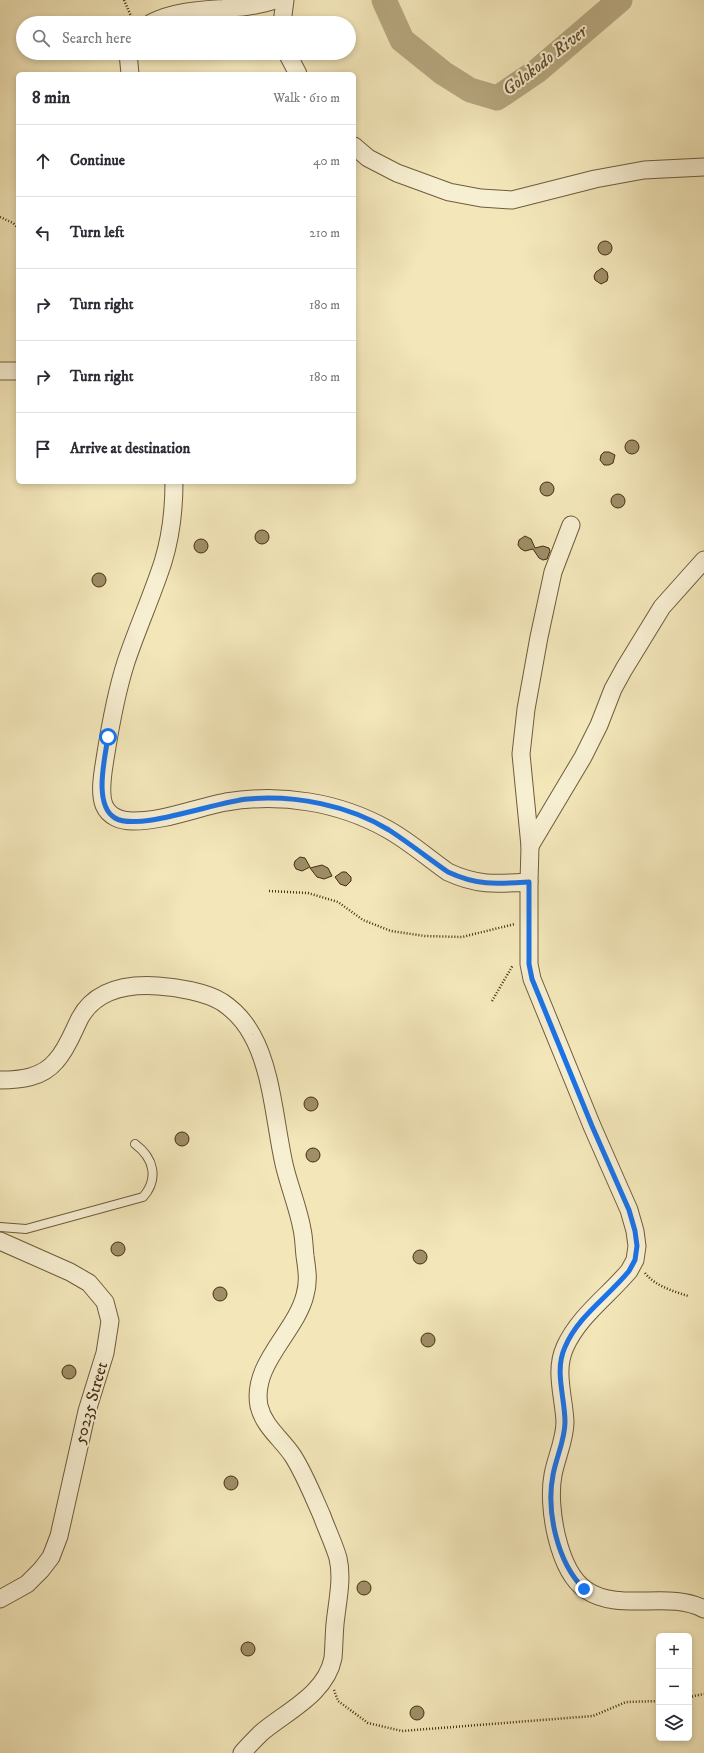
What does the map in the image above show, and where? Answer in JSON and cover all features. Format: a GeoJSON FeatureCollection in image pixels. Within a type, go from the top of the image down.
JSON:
{"type":"FeatureCollection","features":[{"type":"Feature","properties":{"kind":"street"},"geometry":{"type":"LineString","coordinates":[[174,16],[256,5],[275,0]]}},
{"type":"Feature","properties":{"kind":"street"},"geometry":{"type":"LineString","coordinates":[[283,16],[285,0]]}},
{"type":"Feature","properties":{"kind":"street"},"geometry":{"type":"LineString","coordinates":[[129,60],[130,72]]}},
{"type":"Feature","properties":{"kind":"street"},"geometry":{"type":"LineString","coordinates":[[291,60],[297,72]]}},
{"type":"Feature","properties":{"kind":"street"},"geometry":{"type":"LineString","coordinates":[[356,148],[368,158],[397,173],[449,192],[480,198],[512,200],[595,179],[644,170],[704,167]]}},
{"type":"Feature","properties":{"kind":"street"},"geometry":{"type":"LineString","coordinates":[[0,371],[16,371]]}},
{"type":"Feature","properties":{"kind":"street"},"geometry":{"type":"LineString","coordinates":[[174,484],[170,534],[163,562],[126,663],[108,737],[103,772],[103,793],[104,804],[109,812],[115,818],[127,821],[144,821],[164,818],[224,803],[248,799],[275,799],[320,803],[363,818],[387,829],[448,872],[459,878],[481,883],[529,882]]}},
{"type":"Feature","properties":{"kind":"street"},"geometry":{"type":"LineString","coordinates":[[571,525],[553,572],[526,709],[521,754],[530,846],[529,964],[532,979],[592,1126],[629,1210],[635,1231],[637,1246],[635,1260],[619,1282],[577,1325],[560,1360],[560,1378],[565,1422],[564,1434],[550,1492],[552,1512],[556,1535],[567,1566],[575,1580],[584,1589],[604,1599],[680,1602],[704,1609]]}},
{"type":"Feature","properties":{"kind":"street"},"geometry":{"type":"LineString","coordinates":[[530,846],[583,758],[599,725],[613,689],[624,669],[662,607],[704,560]]}},
{"type":"Feature","properties":{"kind":"street"},"geometry":{"type":"LineString","coordinates":[[0,1080],[33,1077],[46,1071],[56,1062],[82,1014],[97,998],[117,989],[138,985],[170,987],[199,993],[221,1001],[239,1016],[252,1035],[261,1055],[284,1163],[302,1227],[308,1279],[305,1296],[300,1311],[291,1328],[270,1359],[262,1376],[259,1392],[259,1404],[263,1418],[270,1430],[292,1453],[303,1472],[338,1558],[340,1577],[332,1659],[327,1675],[310,1696],[260,1734],[242,1753]]}},
{"type":"Feature","properties":{"kind":"street","name":"50235 Street"},"geometry":{"type":"LineString","coordinates":[[0,1241],[70,1272],[89,1283],[105,1302],[110,1321],[105,1353],[87,1411],[59,1536],[51,1557],[27,1584],[0,1599]]}},
{"type":"Feature","properties":{"kind":"lane"},"geometry":{"type":"LineString","coordinates":[[0,1226],[26,1229],[143,1197],[149,1190],[152,1182],[152,1171],[149,1160],[144,1151],[135,1144]]}},
{"type":"Feature","properties":{"kind":"path"},"geometry":{"type":"LineString","coordinates":[[124,0],[131,16]]}},
{"type":"Feature","properties":{"kind":"path"},"geometry":{"type":"LineString","coordinates":[[0,217],[16,226]]}},
{"type":"Feature","properties":{"kind":"path"},"geometry":{"type":"LineString","coordinates":[[269,891],[308,893],[338,902],[363,920],[391,931],[425,936],[462,937],[529,920]]}},
{"type":"Feature","properties":{"kind":"path"},"geometry":{"type":"LineString","coordinates":[[492,1001],[515,962]]}},
{"type":"Feature","properties":{"kind":"path"},"geometry":{"type":"LineString","coordinates":[[635,1260],[649,1278],[667,1289],[688,1296]]}},
{"type":"Feature","properties":{"kind":"path"},"geometry":{"type":"LineString","coordinates":[[327,1675],[338,1701],[368,1723],[402,1731],[593,1716],[626,1702],[656,1701]]}},
{"type":"Feature","properties":{"kind":"path"},"geometry":{"type":"LineString","coordinates":[[692,1696],[704,1694]]}},
{"type":"Feature","properties":{"kind":"building"},"geometry":{"type":"Polygon","coordinates":[[[602,241],[608,241],[612,245],[612,251],[608,255],[602,255],[598,251],[598,245],[602,241]]]}},
{"type":"Feature","properties":{"kind":"building"},"geometry":{"type":"Polygon","coordinates":[[[602,268],[607,272],[608,277],[607,281],[601,284],[595,280],[594,276],[596,272],[602,268]]]}},
{"type":"Feature","properties":{"kind":"building"},"geometry":{"type":"Polygon","coordinates":[[[629,440],[635,440],[639,444],[639,450],[635,454],[629,454],[625,450],[625,444],[629,440]]]}},
{"type":"Feature","properties":{"kind":"building"},"geometry":{"type":"Polygon","coordinates":[[[604,452],[609,452],[615,455],[613,463],[604,465],[600,460],[601,455],[604,452]]]}},
{"type":"Feature","properties":{"kind":"building"},"geometry":{"type":"Polygon","coordinates":[[[547,482],[552,484],[554,489],[552,494],[547,496],[542,494],[540,489],[542,484],[547,482]]]}},
{"type":"Feature","properties":{"kind":"building"},"geometry":{"type":"Polygon","coordinates":[[[618,494],[623,496],[625,501],[623,506],[618,508],[613,506],[611,501],[613,496],[618,494]]]}},
{"type":"Feature","properties":{"kind":"building"},"geometry":{"type":"Polygon","coordinates":[[[262,530],[267,532],[269,537],[267,542],[262,544],[257,542],[255,537],[257,532],[262,530]]]}},
{"type":"Feature","properties":{"kind":"building"},"geometry":{"type":"Polygon","coordinates":[[[525,536],[531,539],[535,548],[543,546],[549,548],[550,551],[547,559],[543,560],[539,558],[533,549],[525,551],[521,549],[518,545],[519,540],[525,536]]]}},
{"type":"Feature","properties":{"kind":"building"},"geometry":{"type":"Polygon","coordinates":[[[201,539],[206,541],[208,546],[206,551],[201,553],[196,551],[194,546],[196,541],[201,539]]]}},
{"type":"Feature","properties":{"kind":"building"},"geometry":{"type":"Polygon","coordinates":[[[99,573],[104,575],[106,580],[104,585],[99,587],[94,585],[92,580],[94,575],[99,573]]]}},
{"type":"Feature","properties":{"kind":"building"},"geometry":{"type":"Polygon","coordinates":[[[300,857],[305,858],[310,867],[302,871],[296,869],[294,865],[295,861],[300,857]]]}},
{"type":"Feature","properties":{"kind":"building"},"geometry":{"type":"Polygon","coordinates":[[[322,865],[328,868],[332,876],[324,879],[317,877],[310,868],[322,865]]]}},
{"type":"Feature","properties":{"kind":"building"},"geometry":{"type":"Polygon","coordinates":[[[342,872],[346,872],[351,877],[351,881],[346,886],[340,884],[335,877],[342,872]]]}},
{"type":"Feature","properties":{"kind":"building"},"geometry":{"type":"Polygon","coordinates":[[[311,1097],[316,1099],[318,1104],[316,1109],[311,1111],[306,1109],[304,1104],[306,1099],[311,1097]]]}},
{"type":"Feature","properties":{"kind":"building"},"geometry":{"type":"Polygon","coordinates":[[[182,1132],[187,1134],[189,1139],[187,1144],[182,1146],[177,1144],[175,1139],[177,1134],[182,1132]]]}},
{"type":"Feature","properties":{"kind":"building"},"geometry":{"type":"Polygon","coordinates":[[[313,1148],[318,1150],[320,1155],[318,1160],[313,1162],[308,1160],[306,1155],[308,1150],[313,1148]]]}},
{"type":"Feature","properties":{"kind":"building"},"geometry":{"type":"Polygon","coordinates":[[[118,1242],[123,1244],[125,1249],[123,1254],[118,1256],[113,1254],[111,1249],[113,1244],[118,1242]]]}},
{"type":"Feature","properties":{"kind":"building"},"geometry":{"type":"Polygon","coordinates":[[[420,1250],[425,1252],[427,1257],[425,1262],[420,1264],[415,1262],[413,1257],[415,1252],[420,1250]]]}},
{"type":"Feature","properties":{"kind":"building"},"geometry":{"type":"Polygon","coordinates":[[[220,1287],[225,1289],[227,1294],[225,1299],[220,1301],[215,1299],[213,1294],[215,1289],[220,1287]]]}},
{"type":"Feature","properties":{"kind":"building"},"geometry":{"type":"Polygon","coordinates":[[[428,1333],[433,1335],[435,1340],[433,1345],[428,1347],[423,1345],[421,1340],[423,1335],[428,1333]]]}},
{"type":"Feature","properties":{"kind":"building"},"geometry":{"type":"Polygon","coordinates":[[[69,1365],[74,1367],[76,1372],[74,1377],[69,1379],[64,1377],[62,1372],[64,1367],[69,1365]]]}},
{"type":"Feature","properties":{"kind":"building"},"geometry":{"type":"Polygon","coordinates":[[[231,1476],[236,1478],[238,1483],[236,1488],[231,1490],[226,1488],[224,1483],[226,1478],[231,1476]]]}},
{"type":"Feature","properties":{"kind":"building"},"geometry":{"type":"Polygon","coordinates":[[[364,1581],[369,1583],[371,1588],[369,1593],[364,1595],[359,1593],[357,1588],[359,1583],[364,1581]]]}},
{"type":"Feature","properties":{"kind":"building"},"geometry":{"type":"Polygon","coordinates":[[[248,1642],[253,1644],[255,1649],[253,1654],[248,1656],[243,1654],[241,1649],[243,1644],[248,1642]]]}},
{"type":"Feature","properties":{"kind":"building"},"geometry":{"type":"Polygon","coordinates":[[[417,1706],[422,1708],[424,1713],[422,1718],[417,1720],[412,1718],[410,1713],[412,1708],[417,1706]]]}},
{"type":"Feature","properties":{"kind":"waterway","name":"Golokodo River"},"geometry":{"type":"LineString","coordinates":[[384,0],[402,40],[443,73],[470,90],[497,98],[537,71],[620,0]]}},
{"type":"Feature","properties":{"kind":"route"},"geometry":{"type":"LineString","coordinates":[[108,737],[103,772],[103,793],[104,804],[115,818],[127,821],[144,821],[164,818],[188,811],[248,799],[275,799],[320,803],[340,809],[387,829],[448,872],[459,878],[470,882],[496,884],[529,882],[529,964],[532,979],[592,1126],[629,1210],[635,1231],[637,1246],[635,1260],[629,1271],[577,1325],[560,1360],[560,1378],[565,1422],[564,1434],[559,1448],[550,1492],[552,1512],[556,1535],[567,1566],[575,1580],[584,1589]]}}]}
